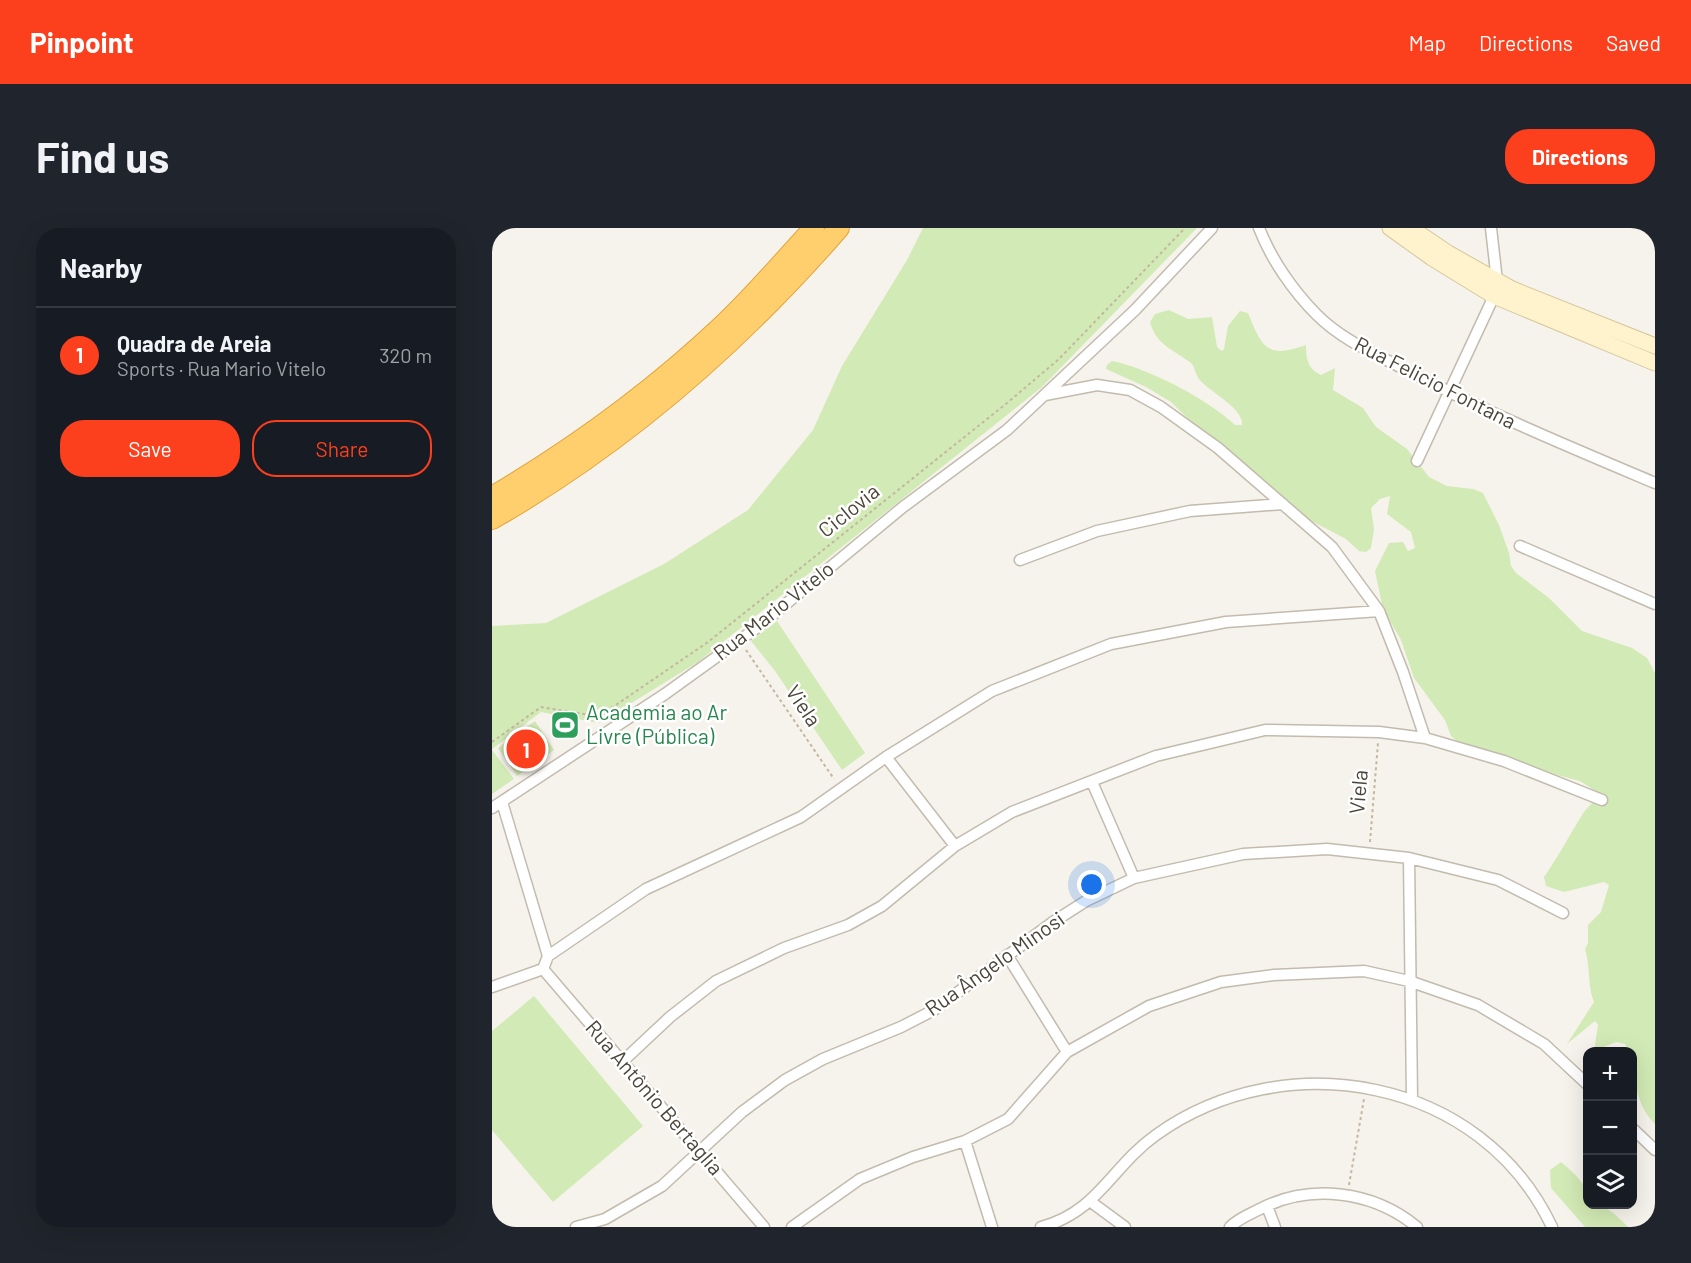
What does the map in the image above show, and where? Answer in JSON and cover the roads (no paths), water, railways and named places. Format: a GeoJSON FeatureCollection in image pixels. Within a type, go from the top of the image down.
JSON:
{"type":"FeatureCollection","features":[{"type":"Feature","properties":{"kind":"highway"},"geometry":{"type":"LineString","coordinates":[[492,497],[546,465],[593,432],[677,364],[724,324],[814,228]]}},
{"type":"Feature","properties":{"kind":"highway"},"geometry":{"type":"LineString","coordinates":[[492,519],[555,481],[690,380],[744,330],[839,228]]}},
{"type":"Feature","properties":{"kind":"main road"},"geometry":{"type":"LineString","coordinates":[[1390,228],[1432,258],[1655,363]]}},
{"type":"Feature","properties":{"kind":"main road"},"geometry":{"type":"LineString","coordinates":[[1411,228],[1496,288],[1655,346]]}},
{"type":"Feature","properties":{"kind":"street","name":"Rua Mario Vitelo"},"geometry":{"type":"LineString","coordinates":[[497,805],[665,694],[740,640],[903,507],[1007,430],[1135,310],[1212,228]]}},
{"type":"Feature","properties":{"kind":"street","name":"Rua Felicio Fontana"},"geometry":{"type":"LineString","coordinates":[[1259,228],[1266,245],[1317,315],[1348,340],[1450,393],[1655,483]]}},
{"type":"Feature","properties":{"kind":"street"},"geometry":{"type":"LineString","coordinates":[[1417,461],[1496,288],[1491,228]]}},
{"type":"Feature","properties":{"kind":"street"},"geometry":{"type":"LineString","coordinates":[[1043,396],[1097,386],[1130,390],[1161,407],[1218,448],[1332,547],[1379,611],[1425,738]]}},
{"type":"Feature","properties":{"kind":"street"},"geometry":{"type":"LineString","coordinates":[[1020,560],[1109,529],[1190,512],[1283,504]]}},
{"type":"Feature","properties":{"kind":"street"},"geometry":{"type":"LineString","coordinates":[[1520,546],[1655,604]]}},
{"type":"Feature","properties":{"kind":"street"},"geometry":{"type":"LineString","coordinates":[[492,987],[543,969],[548,956],[646,889],[801,817],[886,757],[992,691],[1111,644],[1226,621],[1379,611]]}},
{"type":"Feature","properties":{"kind":"street"},"geometry":{"type":"LineString","coordinates":[[622,1062],[670,1017],[716,981],[784,948],[848,925],[882,906],[956,846],[1012,812],[1156,756],[1264,730],[1379,732],[1425,738],[1504,761],[1602,800]]}},
{"type":"Feature","properties":{"kind":"street"},"geometry":{"type":"LineString","coordinates":[[886,757],[956,846]]}},
{"type":"Feature","properties":{"kind":"street"},"geometry":{"type":"LineString","coordinates":[[1092,782],[1134,878]]}},
{"type":"Feature","properties":{"kind":"street"},"geometry":{"type":"LineString","coordinates":[[497,805],[548,956]]}},
{"type":"Feature","properties":{"kind":"street","name":"Rua Ângelo Minosi"},"geometry":{"type":"LineString","coordinates":[[576,1227],[605,1219],[662,1186],[698,1150],[742,1112],[785,1080],[823,1059],[901,1027],[934,1010],[1007,955],[1086,902],[1134,878],[1243,854],[1327,849],[1408,858],[1498,880],[1563,913]]}},
{"type":"Feature","properties":{"kind":"street"},"geometry":{"type":"LineString","coordinates":[[1408,858],[1412,1099]]}},
{"type":"Feature","properties":{"kind":"street"},"geometry":{"type":"LineString","coordinates":[[1007,955],[1067,1052]]}},
{"type":"Feature","properties":{"kind":"street","name":"Rua Antônio Bertaglia"},"geometry":{"type":"LineString","coordinates":[[543,969],[764,1227]]}},
{"type":"Feature","properties":{"kind":"street"},"geometry":{"type":"LineString","coordinates":[[792,1227],[860,1179],[913,1157],[965,1141],[1008,1119],[1067,1052],[1149,1006],[1221,982],[1274,975],[1364,971],[1409,981],[1479,1005],[1544,1044],[1583,1081]]}},
{"type":"Feature","properties":{"kind":"street"},"geometry":{"type":"LineString","coordinates":[[1041,1227],[1069,1216],[1091,1202],[1118,1169],[1156,1136],[1207,1105],[1283,1085],[1320,1083],[1366,1088],[1412,1099],[1460,1121],[1503,1157],[1540,1202],[1552,1227]]}},
{"type":"Feature","properties":{"kind":"street"},"geometry":{"type":"LineString","coordinates":[[1637,1133],[1655,1150]]}},
{"type":"Feature","properties":{"kind":"street"},"geometry":{"type":"LineString","coordinates":[[965,1141],[992,1227]]}},
{"type":"Feature","properties":{"kind":"street"},"geometry":{"type":"LineString","coordinates":[[1230,1227],[1286,1197],[1315,1192],[1377,1203],[1402,1214],[1417,1227]]}},
{"type":"Feature","properties":{"kind":"street"},"geometry":{"type":"LineString","coordinates":[[1091,1202],[1125,1227]]}},
{"type":"Feature","properties":{"kind":"street"},"geometry":{"type":"LineString","coordinates":[[1267,1206],[1275,1227]]}},
{"type":"Feature","properties":{"kind":"place","name":"Academia ao Ar Livre (Pública)"},"geometry":{"type":"Point","coordinates":[565,725]}},
{"type":"Feature","properties":{"kind":"place","name":"Quadra de Areia"},"geometry":{"type":"Point","coordinates":[526,749]}}]}
